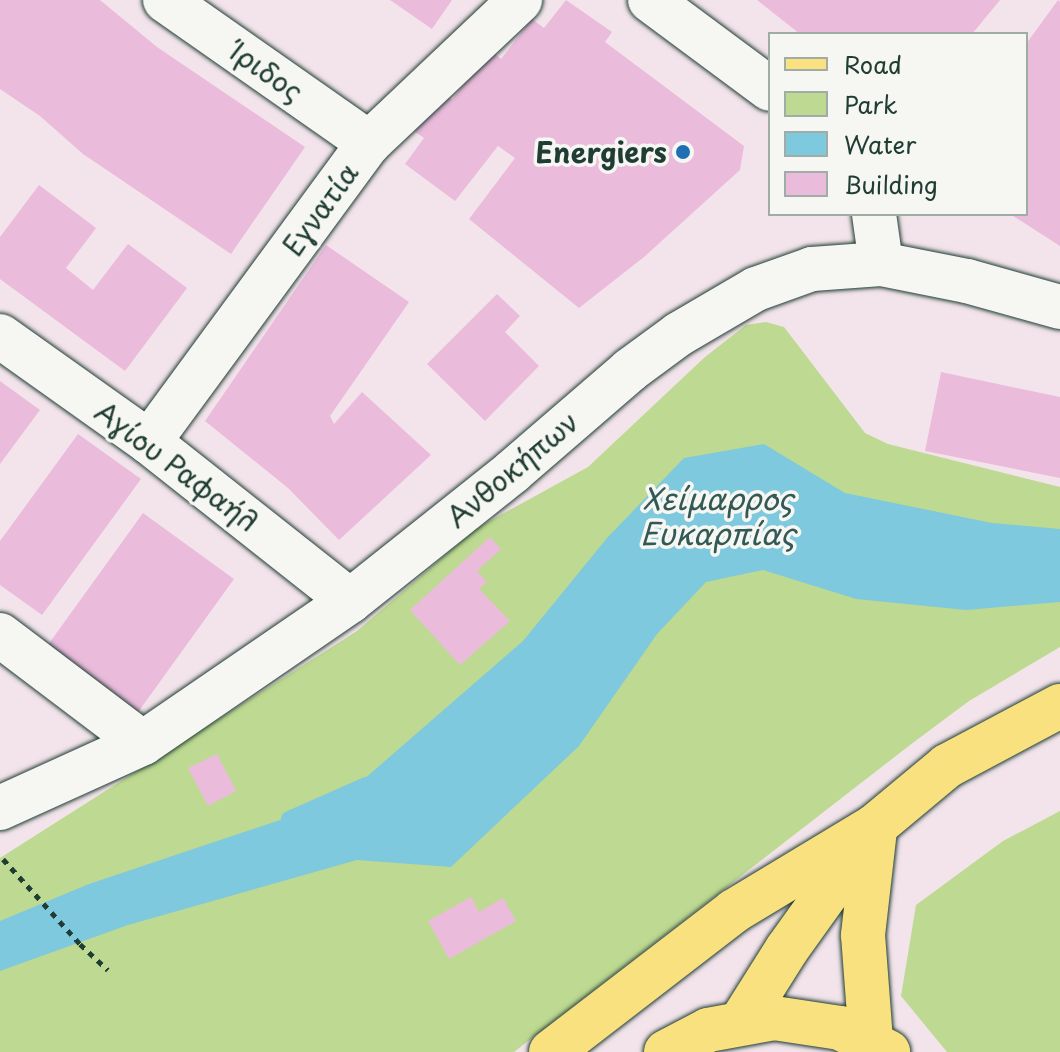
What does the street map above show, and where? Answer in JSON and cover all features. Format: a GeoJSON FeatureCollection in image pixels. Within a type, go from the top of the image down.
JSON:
{"type":"FeatureCollection","features":[{"type":"Feature","properties":{"kind":"main road"},"geometry":{"type":"LineString","coordinates":[[551,1052],[734,911],[875,826],[947,766],[1060,706]]}},
{"type":"Feature","properties":{"kind":"main road"},"geometry":{"type":"LineString","coordinates":[[741,1022],[795,937],[875,826]]}},
{"type":"Feature","properties":{"kind":"main road"},"geometry":{"type":"LineString","coordinates":[[875,826],[863,935],[880,1047]]}},
{"type":"Feature","properties":{"kind":"main road"},"geometry":{"type":"LineString","coordinates":[[666,1052],[708,1030],[774,1018],[840,1028],[880,1047]]}},
{"type":"Feature","properties":{"kind":"street","name":"Ίριδος"},"geometry":{"type":"LineString","coordinates":[[165,0],[369,143]]}},
{"type":"Feature","properties":{"kind":"street","name":"Εγνατία"},"geometry":{"type":"LineString","coordinates":[[149,442],[369,143],[520,0]]}},
{"type":"Feature","properties":{"kind":"street"},"geometry":{"type":"LineString","coordinates":[[650,0],[768,88]]}},
{"type":"Feature","properties":{"kind":"street"},"geometry":{"type":"LineString","coordinates":[[874,216],[881,264]]}},
{"type":"Feature","properties":{"kind":"street","name":"Ανθοκήπων"},"geometry":{"type":"LineString","coordinates":[[0,808],[143,743],[350,601],[512,472],[630,370],[690,327],[756,289],[788,276],[838,265],[881,264],[955,278],[1060,307]]}},
{"type":"Feature","properties":{"kind":"street","name":"Αγίου Ραφαήλ"},"geometry":{"type":"LineString","coordinates":[[0,336],[149,442],[350,601]]}},
{"type":"Feature","properties":{"kind":"street"},"geometry":{"type":"LineString","coordinates":[[0,635],[143,743]]}},
{"type":"Feature","properties":{"kind":"path"},"geometry":{"type":"LineString","coordinates":[[0,855],[80,944],[108,970]]}},
{"type":"Feature","properties":{"kind":"green space"},"geometry":{"type":"Polygon","coordinates":[[[766,322],[784,327],[865,433],[888,444],[1060,487],[1060,647],[969,701],[514,1052],[0,1052],[0,858],[357,631],[477,528],[588,467],[705,357],[746,325],[766,322]]]}},
{"type":"Feature","properties":{"kind":"green space"},"geometry":{"type":"Polygon","coordinates":[[[1060,811],[1060,1052],[947,1052],[901,996],[916,905],[1003,841],[1060,811]]]}},
{"type":"Feature","properties":{"kind":"water","name":"Χείμαρρος Ευκαρπίας"},"geometry":{"type":"Polygon","coordinates":[[[764,444],[845,493],[992,523],[1060,529],[1060,602],[966,610],[856,599],[763,570],[706,582],[657,634],[579,746],[451,867],[357,860],[128,925],[0,971],[0,921],[89,884],[340,800],[523,641],[607,538],[684,458],[764,444]]]}},
{"type":"Feature","properties":{"kind":"building"},"geometry":{"type":"Polygon","coordinates":[[[0,0],[100,0],[157,47],[305,147],[231,254],[83,154],[40,116],[0,89],[0,0]]]}},
{"type":"Feature","properties":{"kind":"building"},"geometry":{"type":"Polygon","coordinates":[[[390,0],[452,0],[432,29],[390,0]]]}},
{"type":"Feature","properties":{"kind":"building"},"geometry":{"type":"Polygon","coordinates":[[[566,0],[612,32],[605,42],[744,146],[740,170],[644,257],[579,308],[469,219],[515,158],[498,146],[455,201],[405,164],[424,138],[414,131],[443,93],[452,100],[490,50],[501,59],[532,19],[544,28],[566,0]]]}},
{"type":"Feature","properties":{"kind":"building"},"geometry":{"type":"Polygon","coordinates":[[[757,0],[1000,0],[974,32],[797,32],[757,0]]]}},
{"type":"Feature","properties":{"kind":"building"},"geometry":{"type":"Polygon","coordinates":[[[1058,0],[1060,246],[1013,216],[1028,216],[1028,41],[1058,0]]]}},
{"type":"Feature","properties":{"kind":"building"},"geometry":{"type":"Polygon","coordinates":[[[39,185],[96,228],[66,268],[93,290],[128,244],[187,288],[125,371],[0,279],[0,237],[39,185]]]}},
{"type":"Feature","properties":{"kind":"building"},"geometry":{"type":"Polygon","coordinates":[[[326,245],[409,302],[330,416],[334,424],[362,392],[431,455],[339,540],[288,488],[205,421],[326,245]]]}},
{"type":"Feature","properties":{"kind":"building"},"geometry":{"type":"Polygon","coordinates":[[[497,294],[520,316],[505,332],[539,366],[485,421],[427,364],[497,294]]]}},
{"type":"Feature","properties":{"kind":"building"},"geometry":{"type":"Polygon","coordinates":[[[941,372],[1060,397],[1060,478],[925,451],[941,372]]]}},
{"type":"Feature","properties":{"kind":"building"},"geometry":{"type":"Polygon","coordinates":[[[0,381],[40,410],[0,464],[0,381]]]}},
{"type":"Feature","properties":{"kind":"building"},"geometry":{"type":"Polygon","coordinates":[[[78,434],[141,479],[42,615],[0,585],[0,541],[78,434]]]}},
{"type":"Feature","properties":{"kind":"building"},"geometry":{"type":"Polygon","coordinates":[[[143,513],[234,579],[136,715],[45,649],[143,513]]]}},
{"type":"Feature","properties":{"kind":"building"},"geometry":{"type":"Polygon","coordinates":[[[490,537],[501,549],[477,571],[487,582],[479,589],[510,621],[460,665],[410,610],[490,537]]]}},
{"type":"Feature","properties":{"kind":"building"},"geometry":{"type":"Polygon","coordinates":[[[217,754],[236,791],[208,806],[188,768],[217,754]]]}},
{"type":"Feature","properties":{"kind":"building"},"geometry":{"type":"Polygon","coordinates":[[[471,897],[479,912],[503,898],[516,921],[449,959],[428,921],[471,897]]]}},
{"type":"Feature","properties":{"kind":"waterway","name":"Χείμαρρος Ευκαρπίας"},"geometry":{"type":"LineString","coordinates":[[289,819],[366,785]]}},
{"type":"Feature","properties":{"kind":"place","name":"Energiers"},"geometry":{"type":"Point","coordinates":[683,152]}}]}
